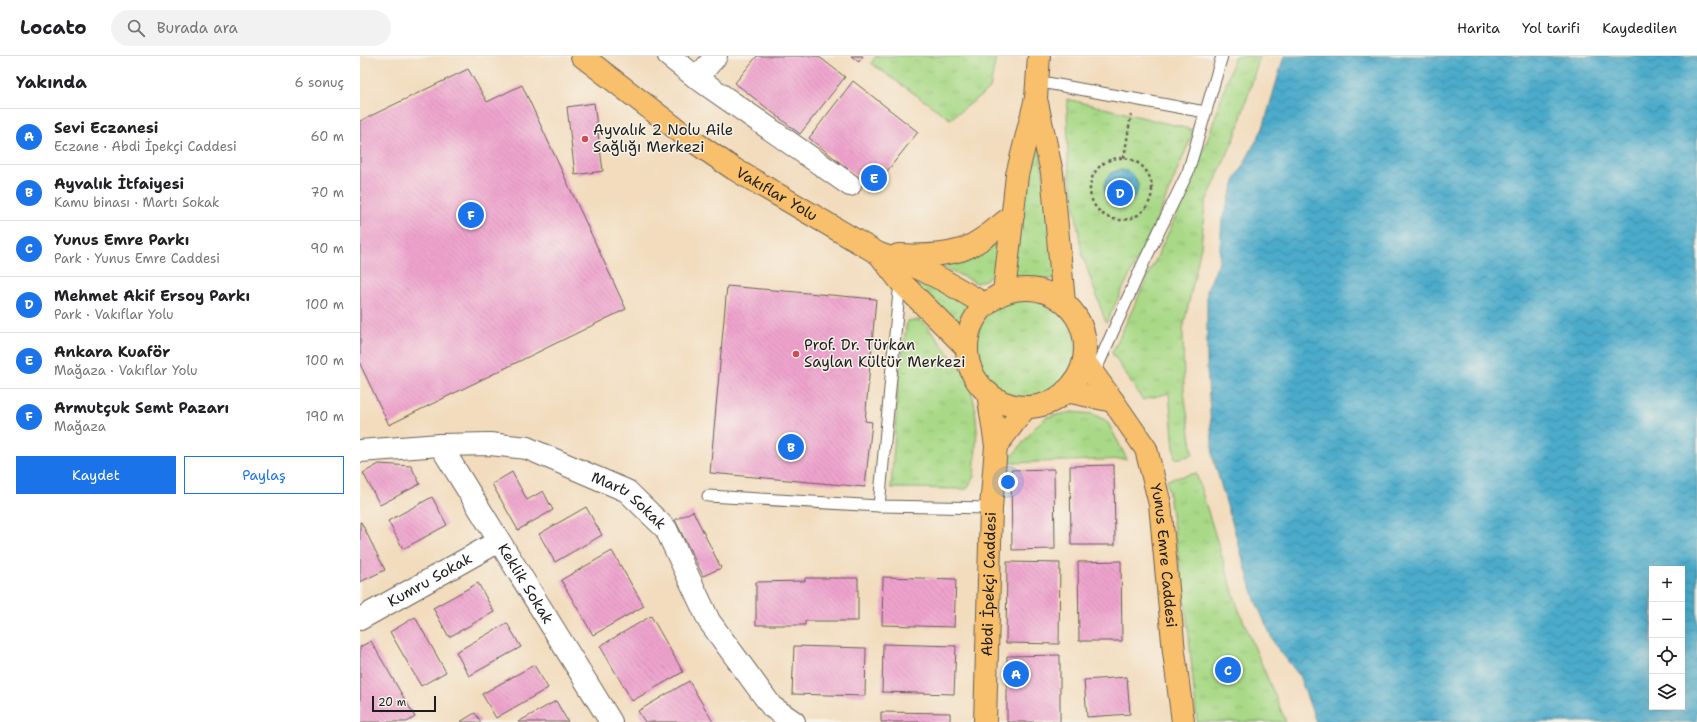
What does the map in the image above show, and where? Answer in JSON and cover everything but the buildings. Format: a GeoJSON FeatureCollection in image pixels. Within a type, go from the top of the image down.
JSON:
{"type":"FeatureCollection","features":[{"type":"Feature","properties":{"kind":"main road","name":"Vakıflar Yolu"},"geometry":{"type":"LineString","coordinates":[[582,56],[686,137],[734,169],[879,254],[912,265],[943,280],[995,299]]}},
{"type":"Feature","properties":{"kind":"main road"},"geometry":{"type":"LineString","coordinates":[[995,299],[1013,216],[1017,175],[1036,89],[1039,56]]}},
{"type":"Feature","properties":{"kind":"main road"},"geometry":{"type":"LineString","coordinates":[[1036,89],[1052,173],[1064,302]]}},
{"type":"Feature","properties":{"kind":"main road","name":"Vakıflar Yolu"},"geometry":{"type":"LineString","coordinates":[[879,254],[927,256],[960,250],[983,238],[1013,216]]}},
{"type":"Feature","properties":{"kind":"main road","name":"Vakıflar Yolu"},"geometry":{"type":"LineString","coordinates":[[879,254],[900,281],[967,348]]}},
{"type":"Feature","properties":{"kind":"main road"},"geometry":{"type":"LineString","coordinates":[[1035,289],[1050,294],[1064,302],[1075,314],[1082,328],[1089,367],[1066,391],[1051,402],[1039,406],[1017,406],[1002,402],[988,393],[977,380],[969,365],[967,348],[969,332],[976,317],[995,299],[1019,290],[1035,289]]}},
{"type":"Feature","properties":{"kind":"main road","name":"Yunus Emre Caddesi"},"geometry":{"type":"LineString","coordinates":[[1089,367],[1146,449],[1160,504],[1174,652],[1183,722]]}},
{"type":"Feature","properties":{"kind":"main road"},"geometry":{"type":"LineString","coordinates":[[1066,391],[1113,400]]}},
{"type":"Feature","properties":{"kind":"main road","name":"Abdi İpekçi Caddesi"},"geometry":{"type":"LineString","coordinates":[[985,722],[991,508],[996,446],[988,393]]}},
{"type":"Feature","properties":{"kind":"main road"},"geometry":{"type":"LineString","coordinates":[[996,446],[1026,407]]}},
{"type":"Feature","properties":{"kind":"street"},"geometry":{"type":"LineString","coordinates":[[669,56],[697,78],[850,185]]}},
{"type":"Feature","properties":{"kind":"street"},"geometry":{"type":"LineString","coordinates":[[697,78],[716,56]]}},
{"type":"Feature","properties":{"kind":"street","name":"Martı Sokak"},"geometry":{"type":"LineString","coordinates":[[360,451],[440,445],[490,444],[527,448],[627,492],[666,529],[709,620],[767,701],[772,707],[794,722]]}},
{"type":"Feature","properties":{"kind":"street","name":"Keklik Sokak"},"geometry":{"type":"LineString","coordinates":[[440,445],[611,722]]}},
{"type":"Feature","properties":{"kind":"street","name":"Kumru Sokak"},"geometry":{"type":"LineString","coordinates":[[360,619],[499,540]]}},
{"type":"Feature","properties":{"kind":"lane"},"geometry":{"type":"LineString","coordinates":[[1089,367],[1143,264],[1188,172],[1222,56]]}},
{"type":"Feature","properties":{"kind":"lane"},"geometry":{"type":"LineString","coordinates":[[1036,89],[1205,112]]}},
{"type":"Feature","properties":{"kind":"lane"},"geometry":{"type":"LineString","coordinates":[[879,506],[900,281]]}},
{"type":"Feature","properties":{"kind":"lane"},"geometry":{"type":"LineString","coordinates":[[708,496],[879,506],[991,508]]}},
{"type":"Feature","properties":{"kind":"path"},"geometry":{"type":"LineString","coordinates":[[1124,158],[1131,115]]}},
{"type":"Feature","properties":{"kind":"path"},"geometry":{"type":"LineString","coordinates":[[1124,158],[1134,161],[1143,167],[1149,176],[1152,191],[1147,206],[1140,214],[1121,220],[1103,214],[1096,207],[1090,188],[1092,179],[1097,170],[1104,163],[1114,159],[1124,158]]}},
{"type":"Feature","properties":{"kind":"green space"},"geometry":{"type":"Polygon","coordinates":[[[876,56],[996,56],[990,89],[950,119],[871,63],[876,56]]]}},
{"type":"Feature","properties":{"kind":"green space"},"geometry":{"type":"Polygon","coordinates":[[[1235,56],[1260,56],[1235,137],[1205,204],[1201,247],[1183,329],[1184,391],[1193,455],[1175,459],[1169,393],[1143,400],[1112,353],[1185,197],[1210,133],[1235,56]]]}},
{"type":"Feature","properties":{"kind":"green space"},"geometry":{"type":"Polygon","coordinates":[[[1067,99],[1194,130],[1156,222],[1106,323],[1082,254],[1068,164],[1067,99]]]}},
{"type":"Feature","properties":{"kind":"green space"},"geometry":{"type":"Polygon","coordinates":[[[1035,118],[1058,279],[1009,279],[1035,118]]]}},
{"type":"Feature","properties":{"kind":"green space"},"geometry":{"type":"Polygon","coordinates":[[[999,242],[995,272],[987,279],[977,283],[932,262],[971,258],[999,242]]]}},
{"type":"Feature","properties":{"kind":"green space"},"geometry":{"type":"Polygon","coordinates":[[[894,263],[976,302],[959,329],[894,263]]]}},
{"type":"Feature","properties":{"kind":"green space"},"geometry":{"type":"Polygon","coordinates":[[[1026,297],[1036,298],[1054,305],[1068,319],[1075,337],[1075,357],[1068,375],[1054,389],[1036,396],[1026,397],[1016,396],[998,389],[984,375],[977,357],[976,347],[977,337],[984,319],[998,305],[1016,298],[1026,297]]]}},
{"type":"Feature","properties":{"kind":"green space"},"geometry":{"type":"Polygon","coordinates":[[[920,320],[927,326],[969,379],[975,407],[977,430],[974,476],[967,489],[891,488],[899,373],[907,321],[920,320]]]}},
{"type":"Feature","properties":{"kind":"green space"},"geometry":{"type":"Polygon","coordinates":[[[1072,412],[1093,414],[1107,421],[1127,459],[1007,463],[1037,425],[1047,417],[1072,412]]]}},
{"type":"Feature","properties":{"kind":"green space"},"geometry":{"type":"Polygon","coordinates":[[[1196,473],[1238,608],[1286,722],[1197,722],[1187,618],[1167,480],[1196,473]]]}},
{"type":"Feature","properties":{"kind":"water"},"geometry":{"type":"Polygon","coordinates":[[[1284,56],[1697,56],[1697,722],[1316,722],[1299,675],[1275,645],[1255,600],[1213,458],[1207,368],[1207,290],[1219,262],[1222,219],[1236,178],[1263,128],[1284,56]]]}},
{"type":"Feature","properties":{"kind":"water"},"geometry":{"type":"Polygon","coordinates":[[[1124,170],[1133,175],[1137,180],[1137,194],[1133,199],[1128,203],[1118,204],[1114,203],[1105,194],[1104,184],[1105,180],[1114,171],[1124,170]]]}},
{"type":"Feature","properties":{"kind":"place","name":"Ayvalık 2 Nolu Aile Sağlığı Merkezi"},"geometry":{"type":"Point","coordinates":[585,139]}},
{"type":"Feature","properties":{"kind":"place","name":"Ankara Kuaför"},"geometry":{"type":"Point","coordinates":[874,178]}},
{"type":"Feature","properties":{"kind":"place","name":"Mehmet Akif Ersoy Parkı"},"geometry":{"type":"Point","coordinates":[1120,193]}},
{"type":"Feature","properties":{"kind":"place","name":"Armutçuk Semt Pazarı"},"geometry":{"type":"Point","coordinates":[471,215]}},
{"type":"Feature","properties":{"kind":"place","name":"Prof. Dr. Türkan Saylan Kültür Merkezi"},"geometry":{"type":"Point","coordinates":[796,354]}},
{"type":"Feature","properties":{"kind":"place","name":"Ayvalık İtfaiyesi"},"geometry":{"type":"Point","coordinates":[791,447]}},
{"type":"Feature","properties":{"kind":"place","name":"Yunus Emre Parkı"},"geometry":{"type":"Point","coordinates":[1228,670]}},
{"type":"Feature","properties":{"kind":"place","name":"Sevi Eczanesi"},"geometry":{"type":"Point","coordinates":[1016,674]}}]}
